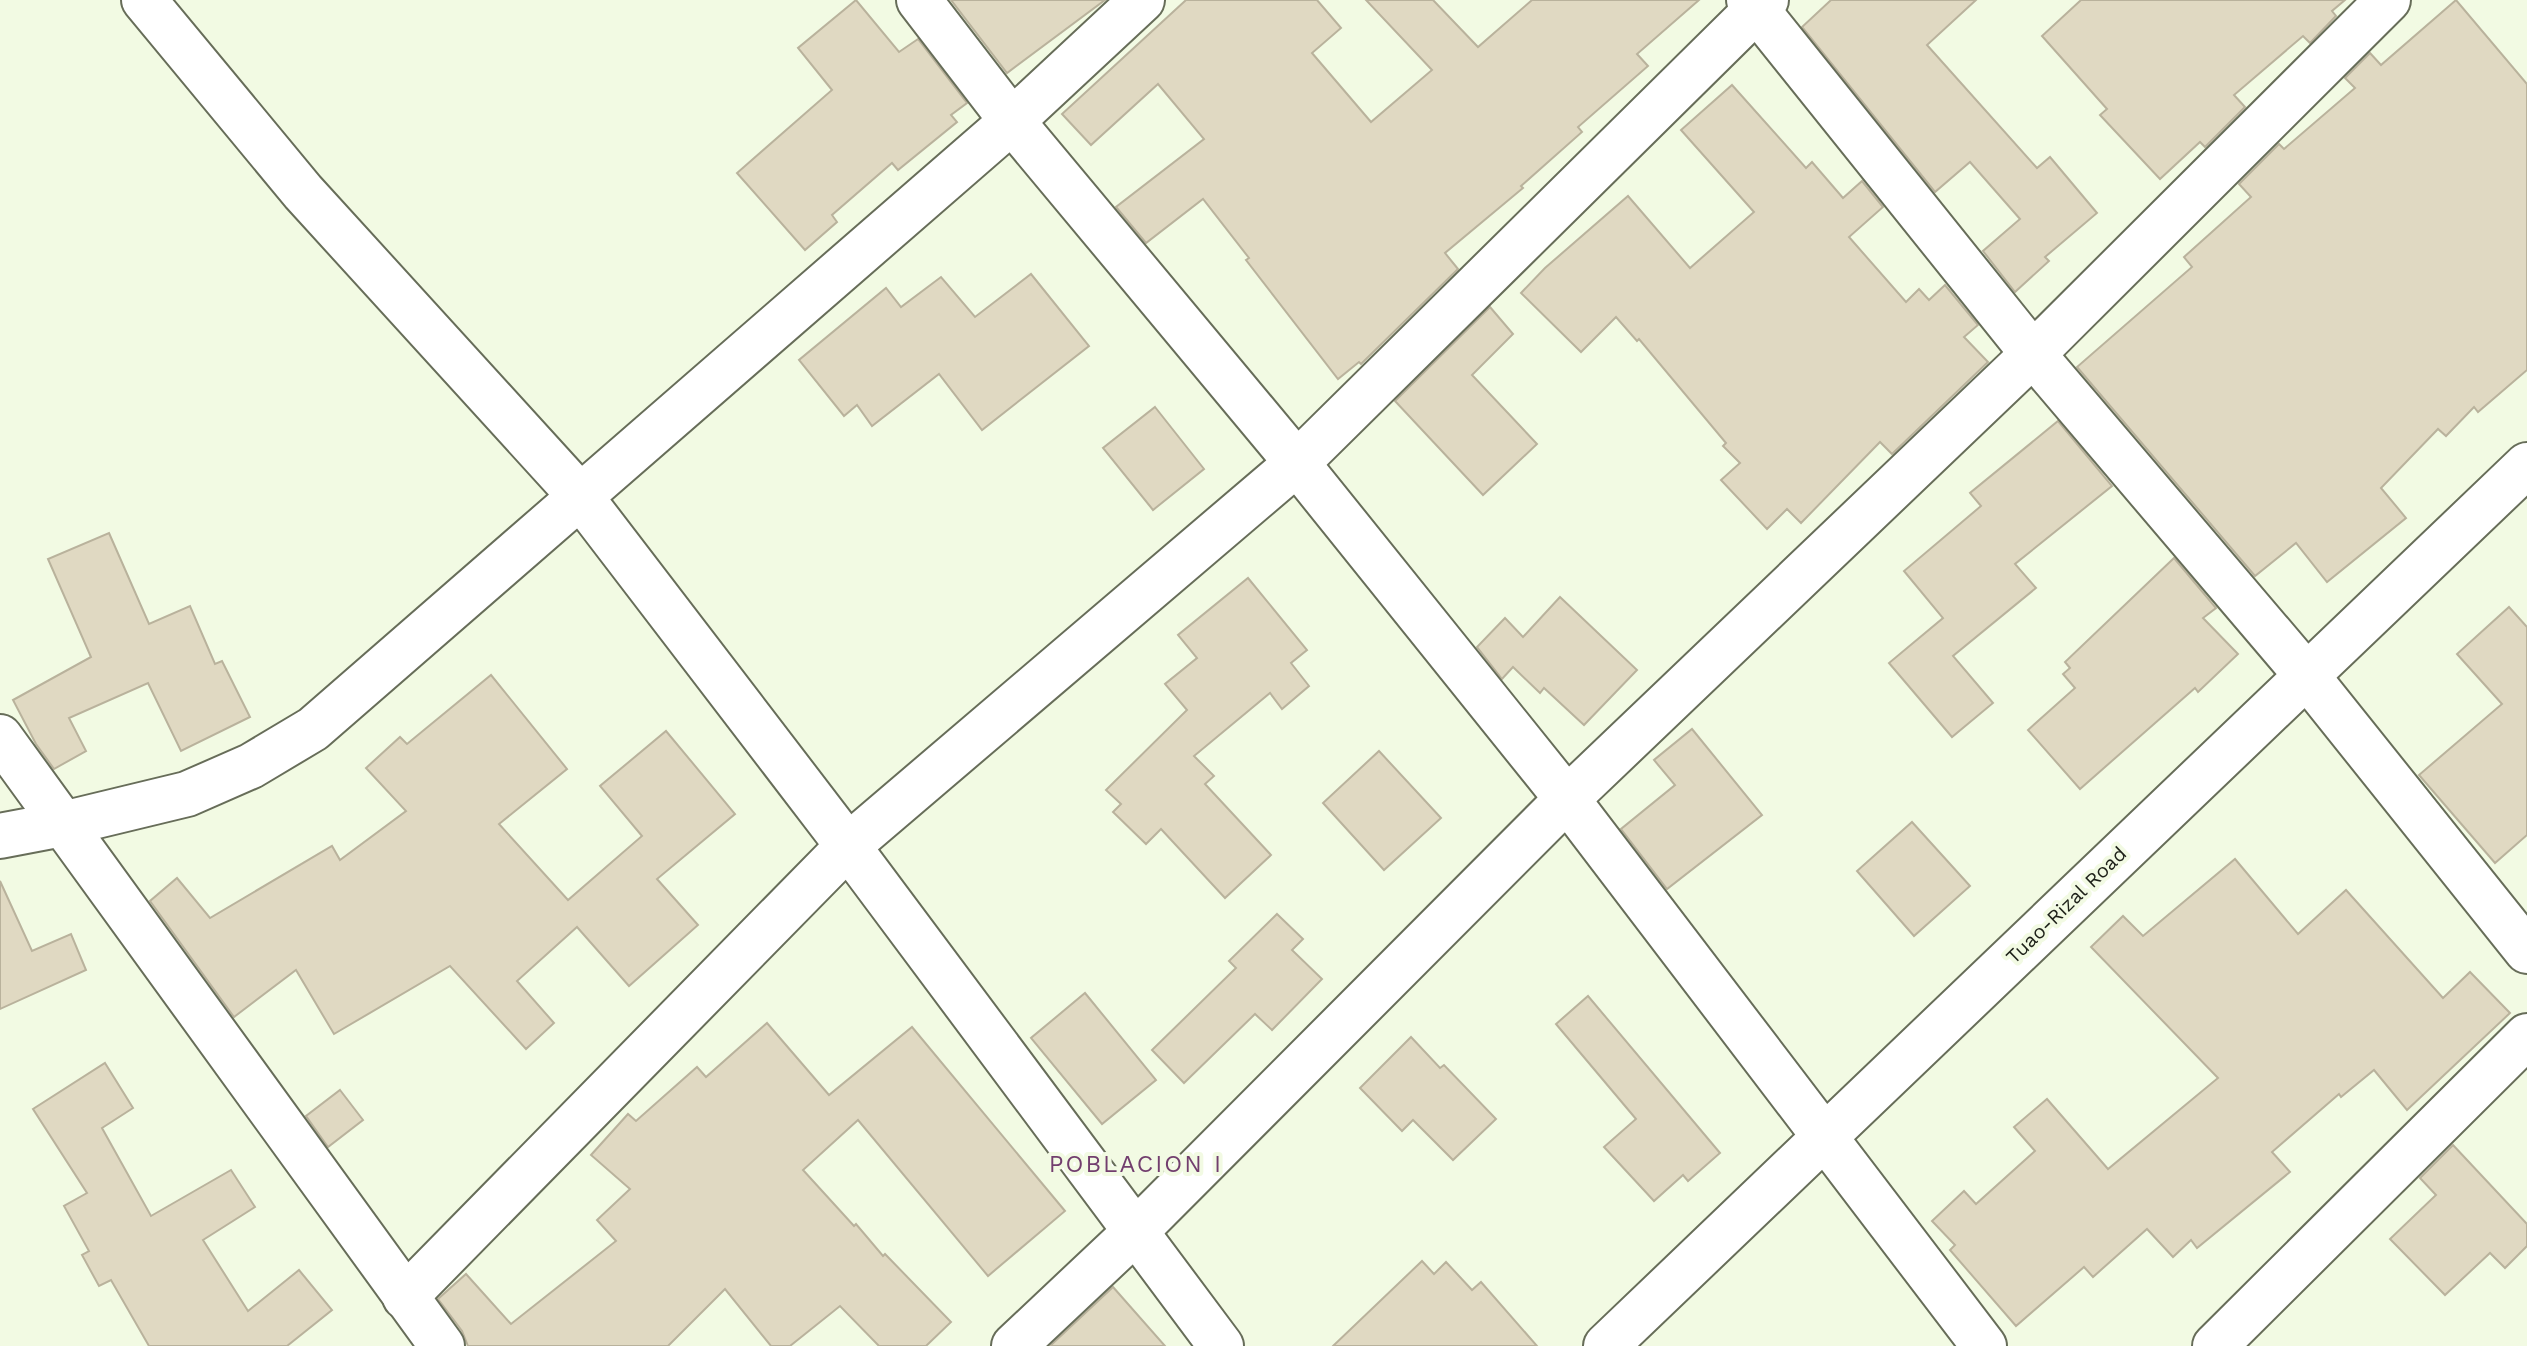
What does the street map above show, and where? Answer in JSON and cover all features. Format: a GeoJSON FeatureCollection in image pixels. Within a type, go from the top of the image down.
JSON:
{"type":"FeatureCollection","features":[{"type":"Feature","properties":{"kind":"street"},"geometry":{"type":"LineString","coordinates":[[144,0],[303,192],[580,496],[848,846],[1221,1346]]}},
{"type":"Feature","properties":{"kind":"street"},"geometry":{"type":"LineString","coordinates":[[919,0],[1012,121],[1297,463],[1567,799],[1984,1346]]}},
{"type":"Feature","properties":{"kind":"street"},"geometry":{"type":"LineString","coordinates":[[0,836],[187,794],[251,766],[313,729],[1012,121],[1142,0]]}},
{"type":"Feature","properties":{"kind":"street"},"geometry":{"type":"LineString","coordinates":[[1014,1346],[1134,1233],[1567,799],[2033,354],[2388,0]]}},
{"type":"Feature","properties":{"kind":"street"},"geometry":{"type":"LineString","coordinates":[[405,1297],[848,846],[1297,463],[1757,3],[2033,354],[2307,676],[2527,951]]}},
{"type":"Feature","properties":{"kind":"street","name":"Tuao-Rizal Road"},"geometry":{"type":"LineString","coordinates":[[1606,1346],[2527,465]]}},
{"type":"Feature","properties":{"kind":"street"},"geometry":{"type":"LineString","coordinates":[[0,737],[442,1346]]}},
{"type":"Feature","properties":{"kind":"street"},"geometry":{"type":"LineString","coordinates":[[2215,1346],[2527,1036]]}},
{"type":"Feature","properties":{"kind":"building"},"geometry":{"type":"Polygon","coordinates":[[[856,0],[899,52],[918,39],[967,103],[951,115],[957,122],[898,170],[892,163],[832,215],[837,222],[805,250],[737,173],[832,90],[798,48],[856,0]]]}},
{"type":"Feature","properties":{"kind":"building"},"geometry":{"type":"Polygon","coordinates":[[[951,0],[1105,0],[1007,73],[951,0]]]}},
{"type":"Feature","properties":{"kind":"building"},"geometry":{"type":"Polygon","coordinates":[[[1186,0],[1317,0],[1341,28],[1312,53],[1371,122],[1432,70],[1366,0],[1433,0],[1478,47],[1532,0],[1699,0],[1637,54],[1648,66],[1578,127],[1582,132],[1521,186],[1523,188],[1445,253],[1458,269],[1361,364],[1359,362],[1338,379],[1203,199],[1146,243],[1116,207],[1204,139],[1158,84],[1091,145],[1062,114],[1186,0]]]}},
{"type":"Feature","properties":{"kind":"building"},"geometry":{"type":"Polygon","coordinates":[[[1831,0],[1976,0],[1927,45],[2037,168],[2050,157],[2097,213],[2045,257],[2049,261],[2015,292],[1983,251],[2020,219],[1970,162],[1935,192],[1802,27],[1831,0]]]}},
{"type":"Feature","properties":{"kind":"building"},"geometry":{"type":"Polygon","coordinates":[[[2081,0],[2345,0],[2332,11],[2336,16],[2310,43],[2303,36],[2234,95],[2245,107],[2205,147],[2200,142],[2160,179],[2100,115],[2107,109],[2042,36],[2081,0]]]}},
{"type":"Feature","properties":{"kind":"building"},"geometry":{"type":"Polygon","coordinates":[[[2456,0],[2527,84],[2527,370],[2478,412],[2474,407],[2446,436],[2438,429],[2381,488],[2406,518],[2327,582],[2296,543],[2255,576],[2077,367],[2192,267],[2184,257],[2251,197],[2239,184],[2279,144],[2284,149],[2355,88],[2345,78],[2370,53],[2381,65],[2456,0]]]}},
{"type":"Feature","properties":{"kind":"building"},"geometry":{"type":"Polygon","coordinates":[[[1732,85],[1806,168],[1812,162],[1843,198],[1862,181],[1883,207],[1849,237],[1906,302],[1919,289],[1929,300],[1945,285],[1978,325],[1964,337],[1988,362],[1892,454],[1880,442],[1801,523],[1787,509],[1767,529],[1721,480],[1740,463],[1723,446],[1726,443],[1639,339],[1637,341],[1616,317],[1581,352],[1521,293],[1545,268],[1628,196],[1690,268],[1754,212],[1681,130],[1732,85]]]}},
{"type":"Feature","properties":{"kind":"building"},"geometry":{"type":"Polygon","coordinates":[[[1031,274],[1089,346],[982,430],[939,374],[872,426],[857,405],[844,416],[799,360],[886,288],[901,307],[941,277],[975,317],[1031,274]]]}},
{"type":"Feature","properties":{"kind":"building"},"geometry":{"type":"Polygon","coordinates":[[[1490,307],[1513,334],[1472,375],[1537,444],[1483,495],[1395,401],[1490,307]]]}},
{"type":"Feature","properties":{"kind":"building"},"geometry":{"type":"Polygon","coordinates":[[[1155,407],[1204,469],[1153,510],[1103,448],[1155,407]]]}},
{"type":"Feature","properties":{"kind":"building"},"geometry":{"type":"Polygon","coordinates":[[[2058,421],[2112,486],[2015,564],[2036,588],[1953,656],[1993,703],[1952,737],[1889,663],[1943,618],[1904,571],[1981,506],[1970,493],[2058,421]]]}},
{"type":"Feature","properties":{"kind":"building"},"geometry":{"type":"Polygon","coordinates":[[[109,533],[149,624],[190,606],[215,664],[222,661],[250,717],[181,751],[148,683],[69,718],[86,751],[54,769],[36,744],[13,700],[91,657],[48,559],[109,533]]]}},
{"type":"Feature","properties":{"kind":"building"},"geometry":{"type":"Polygon","coordinates":[[[2174,558],[2216,608],[2203,618],[2238,654],[2198,692],[2195,688],[2080,789],[2028,730],[2075,688],[2063,674],[2070,668],[2065,662],[2174,558]]]}},
{"type":"Feature","properties":{"kind":"building"},"geometry":{"type":"Polygon","coordinates":[[[1248,578],[1307,650],[1291,663],[1309,686],[1282,709],[1270,693],[1194,756],[1214,776],[1205,784],[1271,855],[1225,898],[1161,829],[1146,844],[1113,812],[1121,804],[1106,790],[1187,710],[1165,684],[1197,658],[1178,635],[1248,578]]]}},
{"type":"Feature","properties":{"kind":"building"},"geometry":{"type":"Polygon","coordinates":[[[1560,597],[1637,670],[1584,725],[1544,688],[1540,693],[1513,667],[1502,679],[1477,647],[1505,618],[1523,637],[1560,597]]]}},
{"type":"Feature","properties":{"kind":"building"},"geometry":{"type":"Polygon","coordinates":[[[2509,607],[2527,627],[2527,835],[2495,863],[2419,775],[2502,704],[2457,654],[2509,607]]]}},
{"type":"Feature","properties":{"kind":"building"},"geometry":{"type":"Polygon","coordinates":[[[491,675],[567,769],[499,824],[568,900],[642,836],[600,786],[666,731],[735,814],[657,879],[698,925],[629,986],[577,927],[517,981],[554,1023],[526,1049],[450,966],[334,1034],[296,970],[234,1017],[150,901],[177,878],[210,918],[332,846],[340,860],[406,811],[366,768],[400,737],[407,744],[491,675]]]}},
{"type":"Feature","properties":{"kind":"building"},"geometry":{"type":"Polygon","coordinates":[[[1692,729],[1762,815],[1667,889],[1621,829],[1675,785],[1654,760],[1692,729]]]}},
{"type":"Feature","properties":{"kind":"building"},"geometry":{"type":"Polygon","coordinates":[[[1379,751],[1441,818],[1384,870],[1323,803],[1379,751]]]}},
{"type":"Feature","properties":{"kind":"building"},"geometry":{"type":"Polygon","coordinates":[[[1912,822],[1970,886],[1914,936],[1857,871],[1912,822]]]}},
{"type":"Feature","properties":{"kind":"building"},"geometry":{"type":"Polygon","coordinates":[[[2235,859],[2298,934],[2346,890],[2443,998],[2470,972],[2510,1013],[2407,1110],[2374,1070],[2341,1097],[2339,1094],[2272,1152],[2290,1172],[2197,1248],[2191,1240],[2173,1257],[2147,1229],[2093,1277],[2084,1267],[2016,1326],[1950,1250],[1955,1245],[1932,1221],[1964,1191],[1976,1204],[2035,1151],[2014,1127],[2047,1099],[2108,1169],[2218,1078],[2091,947],[2123,916],[2143,936],[2235,859]]]}},
{"type":"Feature","properties":{"kind":"building"},"geometry":{"type":"Polygon","coordinates":[[[0,881],[32,951],[71,934],[86,970],[0,1009],[0,881]]]}},
{"type":"Feature","properties":{"kind":"building"},"geometry":{"type":"Polygon","coordinates":[[[1277,914],[1303,939],[1292,950],[1322,979],[1272,1030],[1255,1014],[1184,1083],[1152,1050],[1236,968],[1229,961],[1277,914]]]}},
{"type":"Feature","properties":{"kind":"building"},"geometry":{"type":"Polygon","coordinates":[[[1085,993],[1156,1080],[1102,1124],[1031,1038],[1085,993]]]}},
{"type":"Feature","properties":{"kind":"building"},"geometry":{"type":"Polygon","coordinates":[[[1588,996],[1720,1153],[1688,1181],[1683,1175],[1654,1201],[1604,1147],[1636,1119],[1556,1024],[1588,996]]]}},
{"type":"Feature","properties":{"kind":"building"},"geometry":{"type":"Polygon","coordinates":[[[767,1023],[829,1095],[912,1027],[1065,1211],[988,1276],[858,1120],[803,1170],[883,1256],[885,1254],[951,1322],[926,1346],[879,1346],[840,1306],[790,1346],[771,1346],[725,1289],[668,1346],[468,1346],[462,1331],[438,1299],[466,1274],[511,1324],[616,1241],[597,1220],[630,1189],[591,1155],[628,1114],[636,1121],[697,1067],[706,1077],[767,1023]]]}},
{"type":"Feature","properties":{"kind":"building"},"geometry":{"type":"Polygon","coordinates":[[[1411,1037],[1440,1068],[1444,1065],[1496,1119],[1453,1160],[1413,1120],[1402,1131],[1360,1088],[1411,1037]]]}},
{"type":"Feature","properties":{"kind":"building"},"geometry":{"type":"Polygon","coordinates":[[[105,1063],[133,1108],[102,1128],[151,1216],[231,1170],[255,1207],[203,1240],[248,1311],[299,1270],[332,1310],[287,1346],[149,1346],[111,1280],[99,1286],[82,1255],[89,1251],[64,1206],[87,1193],[33,1109],[105,1063]]]}},
{"type":"Feature","properties":{"kind":"building"},"geometry":{"type":"Polygon","coordinates":[[[340,1090],[363,1120],[328,1147],[306,1116],[340,1090]]]}},
{"type":"Feature","properties":{"kind":"building"},"geometry":{"type":"Polygon","coordinates":[[[2453,1145],[2527,1224],[2527,1246],[2505,1268],[2490,1253],[2445,1295],[2390,1239],[2436,1195],[2420,1178],[2453,1145]]]}},
{"type":"Feature","properties":{"kind":"building"},"geometry":{"type":"Polygon","coordinates":[[[1422,1261],[1434,1274],[1446,1262],[1472,1290],[1481,1282],[1537,1346],[1333,1346],[1422,1261]]]}},
{"type":"Feature","properties":{"kind":"building"},"geometry":{"type":"Polygon","coordinates":[[[1113,1287],[1165,1346],[1050,1346],[1113,1287]]]}},
{"type":"Feature","properties":{"kind":"district","name":"POBLACION I"},"geometry":{"type":"Point","coordinates":[1136,1164]}}]}
